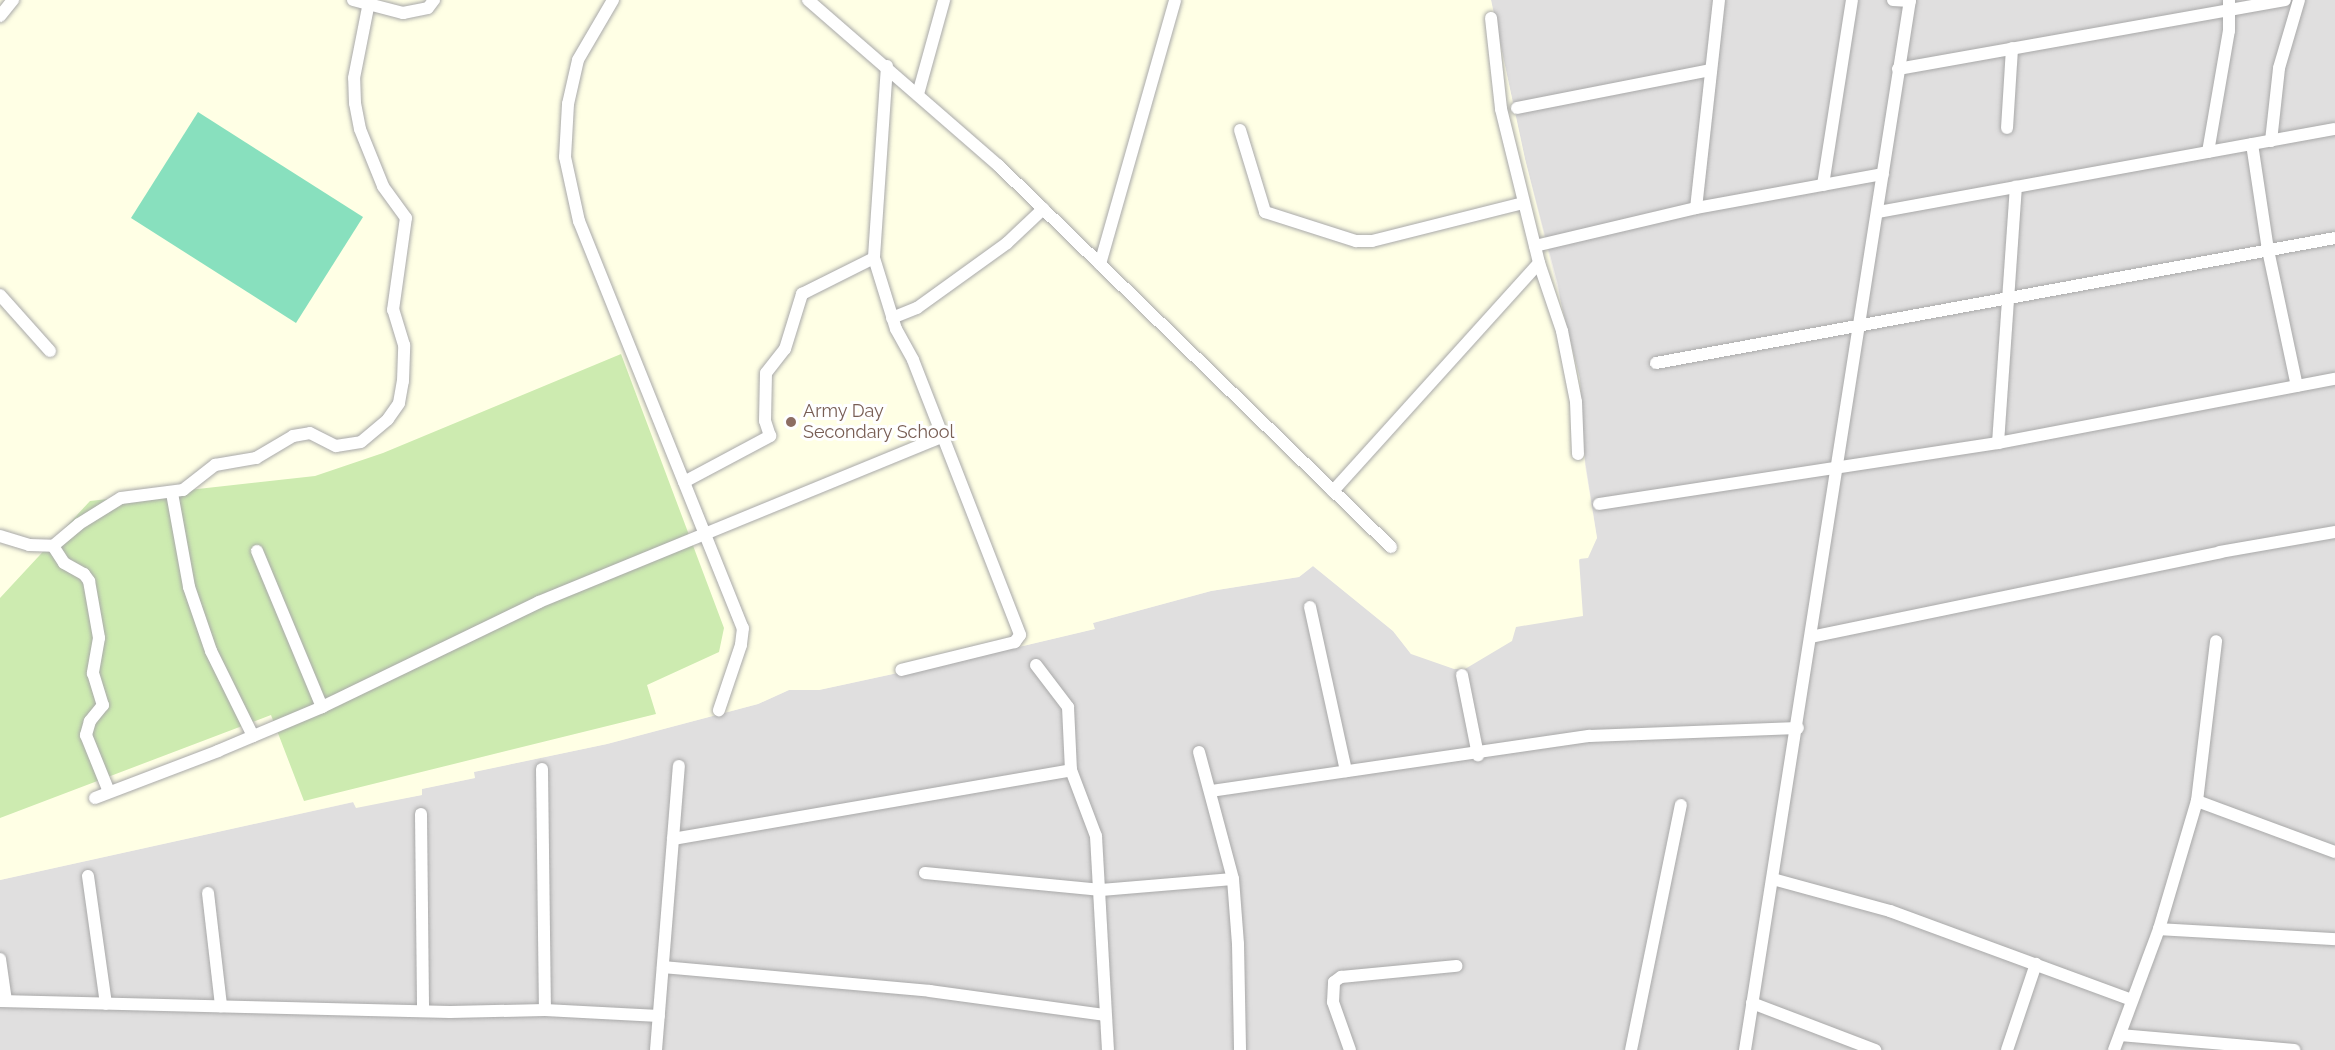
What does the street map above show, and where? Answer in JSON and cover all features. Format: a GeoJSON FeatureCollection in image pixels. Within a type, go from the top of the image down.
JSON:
{"type":"FeatureCollection","features":[{"type":"Feature","properties":{"kind":"street"},"geometry":{"type":"LineString","coordinates":[[0,16],[13,0]]}},
{"type":"Feature","properties":{"kind":"street"},"geometry":{"type":"LineString","coordinates":[[353,0],[368,7],[403,13],[428,8],[434,0]]}},
{"type":"Feature","properties":{"kind":"street"},"geometry":{"type":"LineString","coordinates":[[614,0],[578,60],[568,104],[565,157],[579,221],[743,628],[741,645],[719,710]]}},
{"type":"Feature","properties":{"kind":"street"},"geometry":{"type":"LineString","coordinates":[[808,0],[887,66],[1043,209],[1391,547]]}},
{"type":"Feature","properties":{"kind":"street"},"geometry":{"type":"LineString","coordinates":[[918,94],[944,0]]}},
{"type":"Feature","properties":{"kind":"street"},"geometry":{"type":"LineString","coordinates":[[1100,264],[1175,0]]}},
{"type":"Feature","properties":{"kind":"street"},"geometry":{"type":"LineString","coordinates":[[1696,208],[1719,0]]}},
{"type":"Feature","properties":{"kind":"street"},"geometry":{"type":"LineString","coordinates":[[1823,185],[1852,0]]}},
{"type":"Feature","properties":{"kind":"street"},"geometry":{"type":"LineString","coordinates":[[1745,1050],[1798,728],[1836,465],[1910,1],[1893,0]]}},
{"type":"Feature","properties":{"kind":"street"},"geometry":{"type":"LineString","coordinates":[[1898,69],[2229,5],[2285,0]]}},
{"type":"Feature","properties":{"kind":"street"},"geometry":{"type":"LineString","coordinates":[[2271,141],[2279,68],[2299,0]]}},
{"type":"Feature","properties":{"kind":"street"},"geometry":{"type":"LineString","coordinates":[[2208,152],[2229,5]]}},
{"type":"Feature","properties":{"kind":"street"},"geometry":{"type":"LineString","coordinates":[[0,536],[29,545],[53,546],[79,524],[121,498],[172,493],[195,484],[215,465],[256,458],[293,436],[310,433],[336,446],[362,442],[388,419],[399,403],[404,345],[393,310],[393,298],[406,218],[383,186],[360,129],[355,103],[354,78],[368,7]]}},
{"type":"Feature","properties":{"kind":"street"},"geometry":{"type":"LineString","coordinates":[[1491,18],[1501,109],[1534,246],[1562,331],[1576,402],[1578,454]]}},
{"type":"Feature","properties":{"kind":"street"},"geometry":{"type":"LineString","coordinates":[[2007,128],[2012,48]]}},
{"type":"Feature","properties":{"kind":"street"},"geometry":{"type":"LineString","coordinates":[[887,66],[874,258],[892,318],[943,436],[1019,639],[901,670]]}},
{"type":"Feature","properties":{"kind":"street"},"geometry":{"type":"LineString","coordinates":[[1517,108],[1710,70]]}},
{"type":"Feature","properties":{"kind":"street"},"geometry":{"type":"LineString","coordinates":[[1878,212],[2335,129]]}},
{"type":"Feature","properties":{"kind":"street"},"geometry":{"type":"LineString","coordinates":[[1240,130],[1265,212],[1356,241],[1372,241],[1523,203]]}},
{"type":"Feature","properties":{"kind":"street"},"geometry":{"type":"LineString","coordinates":[[2252,144],[2268,250],[2297,386]]}},
{"type":"Feature","properties":{"kind":"street"},"geometry":{"type":"LineString","coordinates":[[1534,246],[1696,208],[1883,174]]}},
{"type":"Feature","properties":{"kind":"street"},"geometry":{"type":"LineString","coordinates":[[1998,443],[2016,187]]}},
{"type":"Feature","properties":{"kind":"street"},"geometry":{"type":"LineString","coordinates":[[892,318],[917,308],[1007,243],[1043,209]]}},
{"type":"Feature","properties":{"kind":"street"},"geometry":{"type":"LineString","coordinates":[[1656,363],[2335,238]]}},
{"type":"Feature","properties":{"kind":"street"},"geometry":{"type":"LineString","coordinates":[[684,482],[770,436],[765,422],[766,373],[785,349],[802,294],[874,258]]}},
{"type":"Feature","properties":{"kind":"street"},"geometry":{"type":"LineString","coordinates":[[1334,491],[1539,263]]}},
{"type":"Feature","properties":{"kind":"street"},"geometry":{"type":"LineString","coordinates":[[0,296],[50,351]]}},
{"type":"Feature","properties":{"kind":"street"},"geometry":{"type":"LineString","coordinates":[[1599,504],[1836,465],[1998,443],[2335,379]]}},
{"type":"Feature","properties":{"kind":"street"},"geometry":{"type":"LineString","coordinates":[[95,798],[322,707],[539,602],[943,436]]}},
{"type":"Feature","properties":{"kind":"street"},"geometry":{"type":"LineString","coordinates":[[172,493],[189,587],[211,651],[254,736]]}},
{"type":"Feature","properties":{"kind":"street"},"geometry":{"type":"LineString","coordinates":[[1811,637],[2220,552],[2335,532]]}},
{"type":"Feature","properties":{"kind":"street"},"geometry":{"type":"LineString","coordinates":[[53,546],[64,563],[84,574],[89,581],[99,638],[93,673],[103,705],[90,722],[86,735],[109,792]]}},
{"type":"Feature","properties":{"kind":"street"},"geometry":{"type":"LineString","coordinates":[[257,551],[322,707]]}},
{"type":"Feature","properties":{"kind":"street"},"geometry":{"type":"LineString","coordinates":[[1310,607],[1346,771]]}},
{"type":"Feature","properties":{"kind":"street"},"geometry":{"type":"LineString","coordinates":[[2114,1050],[2158,929],[2197,801],[2216,641]]}},
{"type":"Feature","properties":{"kind":"street"},"geometry":{"type":"LineString","coordinates":[[1036,665],[1068,707],[1071,770],[1096,836],[1101,890],[1108,1050]]}},
{"type":"Feature","properties":{"kind":"street"},"geometry":{"type":"LineString","coordinates":[[1462,675],[1478,755]]}},
{"type":"Feature","properties":{"kind":"street"},"geometry":{"type":"LineString","coordinates":[[1211,791],[1478,755],[1589,736],[1798,728]]}},
{"type":"Feature","properties":{"kind":"street"},"geometry":{"type":"LineString","coordinates":[[1199,752],[1233,879],[1238,944],[1240,1050]]}},
{"type":"Feature","properties":{"kind":"street"},"geometry":{"type":"LineString","coordinates":[[656,1050],[679,766]]}},
{"type":"Feature","properties":{"kind":"street"},"geometry":{"type":"LineString","coordinates":[[542,768],[544,1010]]}},
{"type":"Feature","properties":{"kind":"street"},"geometry":{"type":"LineString","coordinates":[[673,839],[1071,770]]}},
{"type":"Feature","properties":{"kind":"street"},"geometry":{"type":"LineString","coordinates":[[2197,801],[2335,852]]}},
{"type":"Feature","properties":{"kind":"street"},"geometry":{"type":"LineString","coordinates":[[1631,1050],[1681,805]]}},
{"type":"Feature","properties":{"kind":"street"},"geometry":{"type":"LineString","coordinates":[[421,814],[423,1011]]}},
{"type":"Feature","properties":{"kind":"street"},"geometry":{"type":"LineString","coordinates":[[925,873],[1101,890],[1233,879]]}},
{"type":"Feature","properties":{"kind":"street"},"geometry":{"type":"LineString","coordinates":[[88,876],[106,1004]]}},
{"type":"Feature","properties":{"kind":"street"},"geometry":{"type":"LineString","coordinates":[[1773,879],[1890,911],[2132,1000]]}},
{"type":"Feature","properties":{"kind":"street"},"geometry":{"type":"LineString","coordinates":[[208,893],[221,1006]]}},
{"type":"Feature","properties":{"kind":"street"},"geometry":{"type":"LineString","coordinates":[[2158,929],[2335,939]]}},
{"type":"Feature","properties":{"kind":"street"},"geometry":{"type":"LineString","coordinates":[[0,959],[3,1001],[423,1011],[544,1010],[659,1016]]}},
{"type":"Feature","properties":{"kind":"street"},"geometry":{"type":"LineString","coordinates":[[2007,1050],[2036,964]]}},
{"type":"Feature","properties":{"kind":"street"},"geometry":{"type":"LineString","coordinates":[[1350,1050],[1333,1002],[1331,990],[1334,982],[1341,977],[1456,966]]}},
{"type":"Feature","properties":{"kind":"street"},"geometry":{"type":"LineString","coordinates":[[663,967],[930,991],[1106,1015]]}},
{"type":"Feature","properties":{"kind":"street"},"geometry":{"type":"LineString","coordinates":[[1752,1003],[1875,1050]]}},
{"type":"Feature","properties":{"kind":"street"},"geometry":{"type":"LineString","coordinates":[[2120,1035],[2294,1050]]}},
{"type":"Feature","properties":{"kind":"shaded area","name":"Army Day Secondary School"},"geometry":{"type":"Polygon","coordinates":[[[0,0],[1491,0],[1525,159],[1580,379],[1585,465],[1597,538],[1588,558],[1579,559],[1583,616],[1516,627],[1512,641],[1465,669],[1454,669],[1411,654],[1393,631],[1313,566],[1299,577],[1211,591],[1093,623],[1095,629],[819,690],[789,690],[758,704],[607,744],[474,772],[475,778],[422,789],[422,795],[356,808],[353,802],[0,880],[0,0]]]}},
{"type":"Feature","properties":{"kind":"shaded area"},"geometry":{"type":"Polygon","coordinates":[[[1491,0],[2335,0],[2335,1050],[0,1050],[0,880],[354,802],[356,807],[422,795],[421,789],[475,778],[473,772],[607,744],[758,704],[789,690],[819,690],[1023,646],[1094,629],[1093,623],[1211,591],[1299,577],[1313,566],[1393,631],[1411,654],[1531,621],[1597,538],[1558,285],[1525,159],[1491,0]]]}},
{"type":"Feature","properties":{"kind":"green space"},"geometry":{"type":"Polygon","coordinates":[[[198,112],[363,217],[296,323],[131,218],[198,112]]]}},
{"type":"Feature","properties":{"kind":"green space"},"geometry":{"type":"Polygon","coordinates":[[[621,354],[724,628],[719,652],[647,685],[656,714],[304,801],[271,715],[0,818],[0,598],[90,501],[315,476],[383,453],[621,354]]]}},
{"type":"Feature","properties":{"kind":"place","name":"Army Day Secondary School"},"geometry":{"type":"Point","coordinates":[791,422]}}]}
